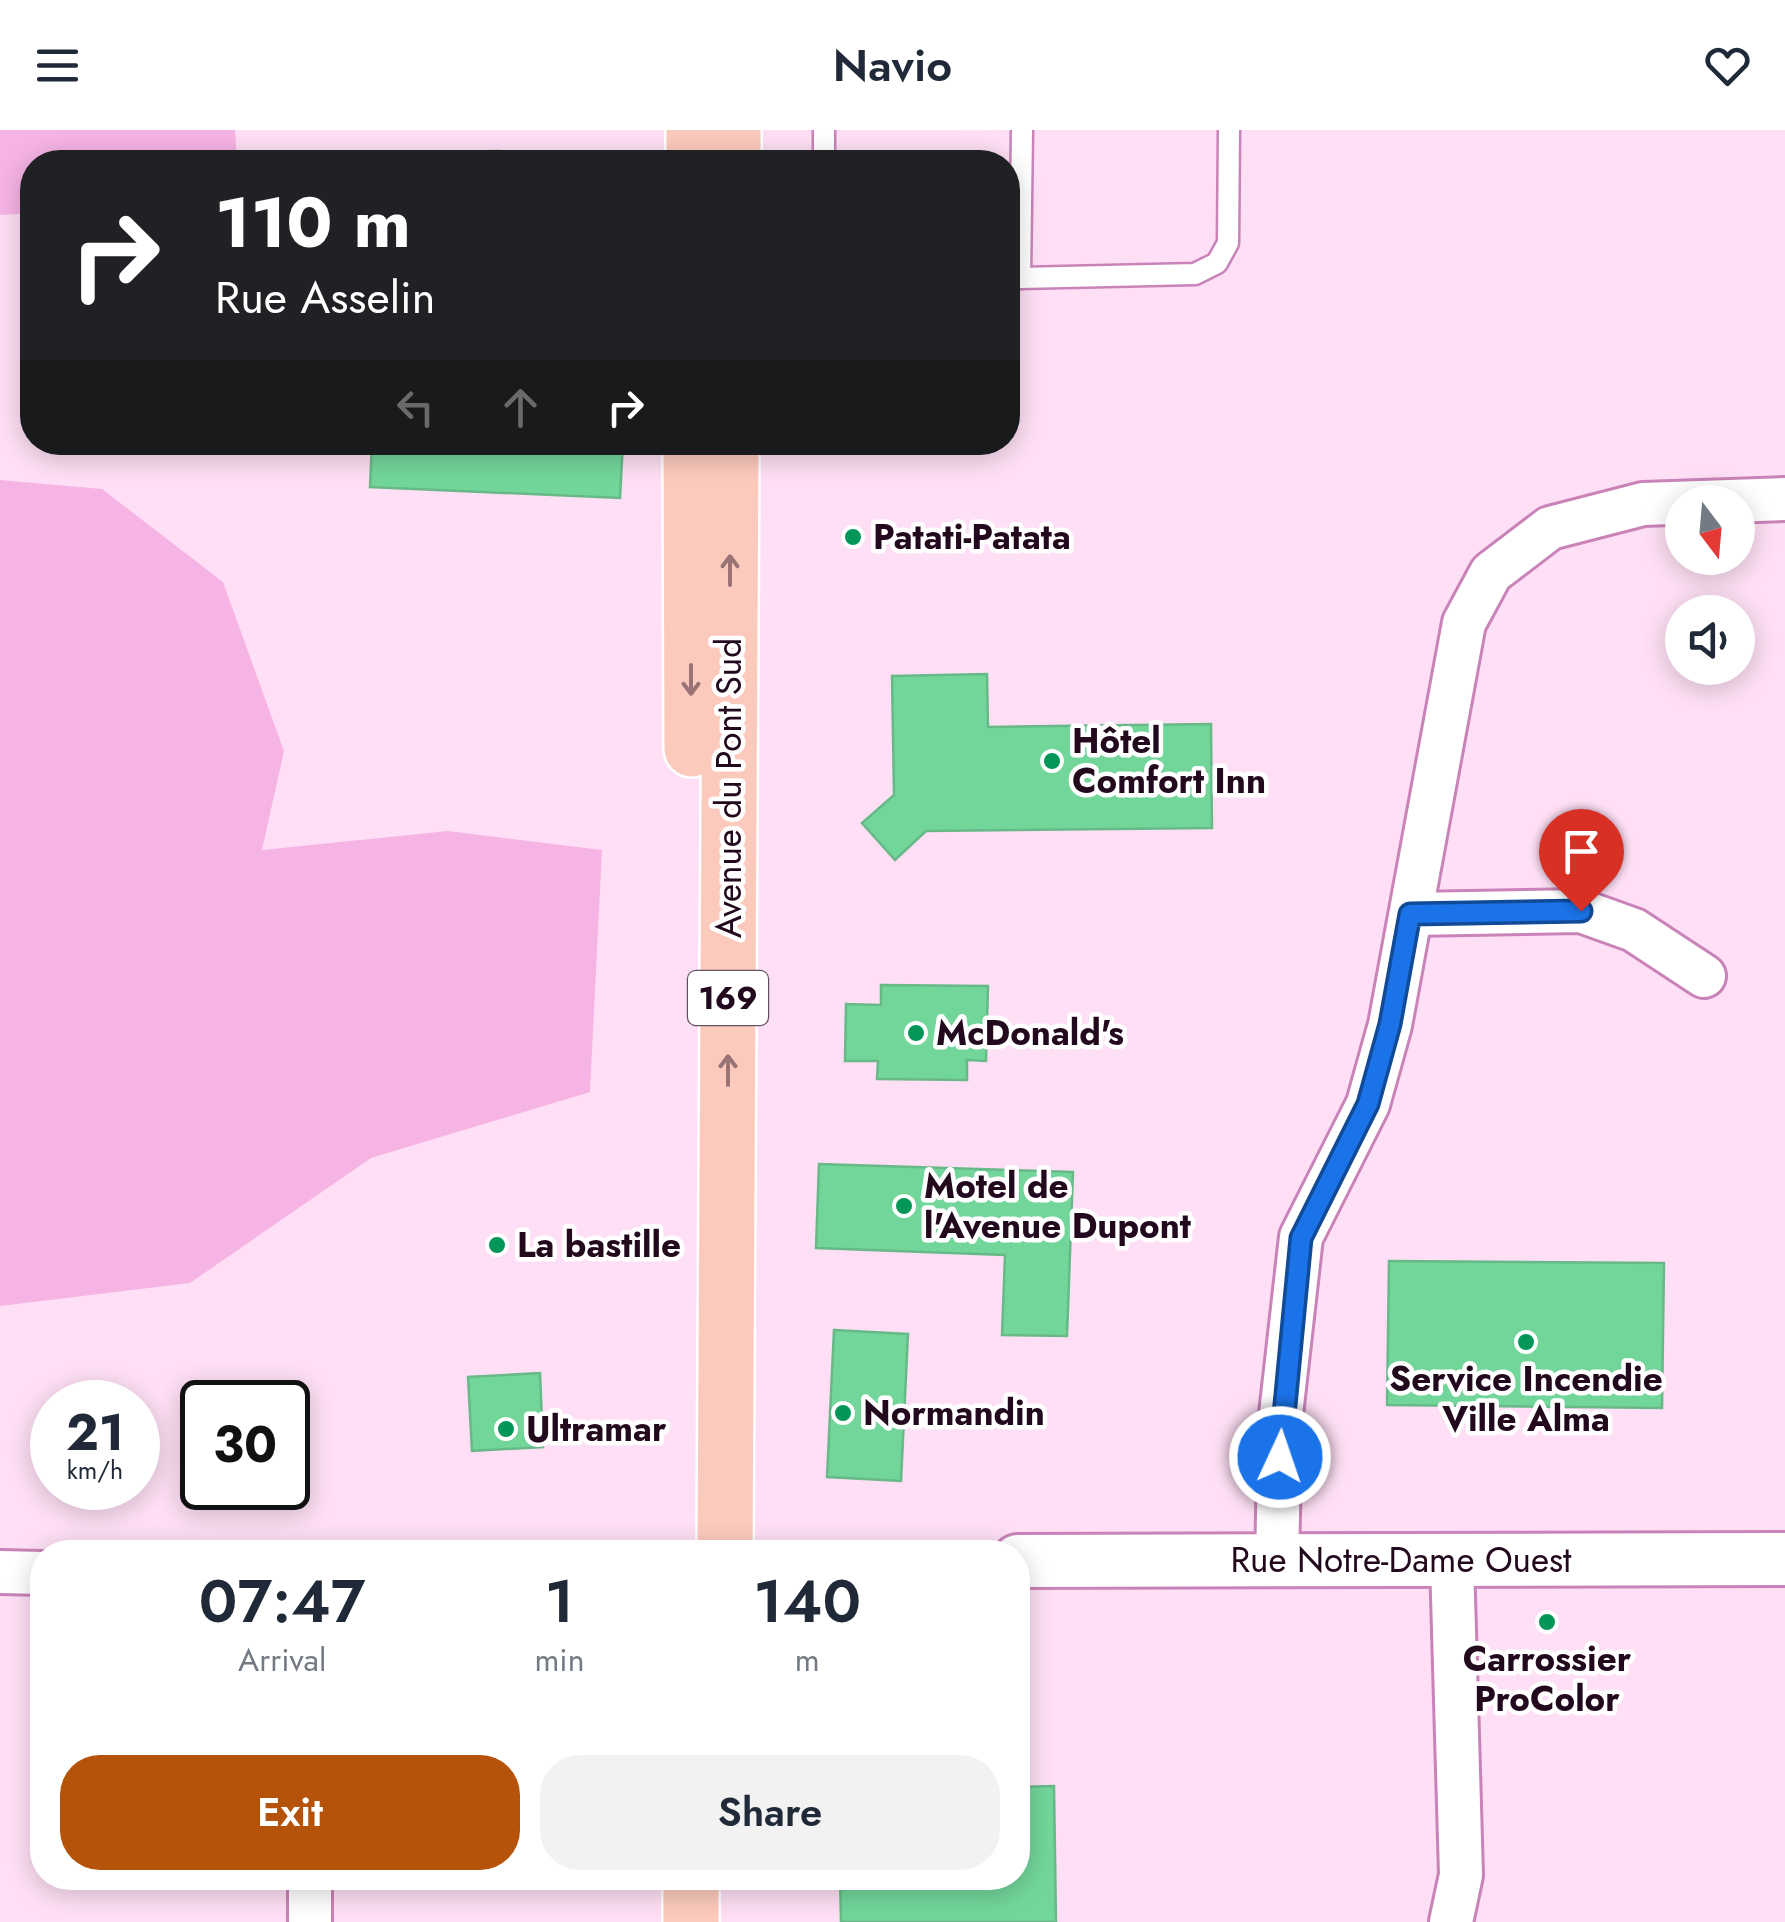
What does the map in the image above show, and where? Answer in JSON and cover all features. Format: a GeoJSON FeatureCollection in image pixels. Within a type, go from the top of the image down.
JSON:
{"type":"FeatureCollection","features":[{"type":"Feature","properties":{"kind":"main road","name":"Avenue du Pont Sud"},"geometry":{"type":"LineString","coordinates":[[691,455],[694,1540]]}},
{"type":"Feature","properties":{"kind":"main road","name":"Avenue du Pont Sud"},"geometry":{"type":"LineString","coordinates":[[725,1540],[731,455]]}},
{"type":"Feature","properties":{"kind":"main road"},"geometry":{"type":"LineString","coordinates":[[691,1922],[692,1890]]}},
{"type":"Feature","properties":{"kind":"main road"},"geometry":{"type":"LineString","coordinates":[[723,1890],[723,1922]]}},
{"type":"Feature","properties":{"kind":"street"},"geometry":{"type":"LineString","coordinates":[[1277,1560],[1280,1422],[1301,1238],[1368,1104],[1390,1024],[1464,624],[1492,573],[1550,528],[1643,504],[1785,500]]}},
{"type":"Feature","properties":{"kind":"street"},"geometry":{"type":"LineString","coordinates":[[1410,914],[1581,911],[1634,930],[1704,976]]}},
{"type":"Feature","properties":{"kind":"street","name":"Rue Notre-Dame Ouest"},"geometry":{"type":"LineString","coordinates":[[1030,1561],[1785,1559]]}},
{"type":"Feature","properties":{"kind":"street"},"geometry":{"type":"LineString","coordinates":[[1451,1922],[1461,1875],[1452,1562]]}},
{"type":"Feature","properties":{"kind":"street"},"geometry":{"type":"LineString","coordinates":[[0,1572],[30,1573]]}},
{"type":"Feature","properties":{"kind":"street"},"geometry":{"type":"LineString","coordinates":[[310,1890],[310,1922]]}},
{"type":"Feature","properties":{"kind":"lane"},"geometry":{"type":"LineString","coordinates":[[1020,167],[1022,130]]}},
{"type":"Feature","properties":{"kind":"lane"},"geometry":{"type":"LineString","coordinates":[[1020,278],[1195,274],[1217,263],[1228,244],[1229,130]]}},
{"type":"Feature","properties":{"kind":"shaded area"},"geometry":{"type":"Polygon","coordinates":[[[0,130],[235,130],[236,150],[20,150],[20,214],[0,215],[0,130]]]}},
{"type":"Feature","properties":{"kind":"shaded area"},"geometry":{"type":"Polygon","coordinates":[[[0,480],[102,489],[223,582],[284,751],[262,850],[448,831],[602,850],[590,1092],[371,1158],[190,1283],[0,1306],[0,480]]]}},
{"type":"Feature","properties":{"kind":"building"},"geometry":{"type":"Polygon","coordinates":[[[371,455],[622,455],[620,498],[370,487],[371,455]]]}},
{"type":"Feature","properties":{"kind":"building","name":"Hôtel Comfort Inn"},"geometry":{"type":"Polygon","coordinates":[[[987,674],[988,727],[1211,724],[1212,828],[926,831],[895,860],[862,823],[894,795],[892,676],[987,674]]]}},
{"type":"Feature","properties":{"kind":"building","name":"McDonald's"},"geometry":{"type":"Polygon","coordinates":[[[881,985],[988,986],[986,1061],[967,1060],[967,1080],[877,1079],[878,1061],[845,1061],[846,1004],[881,1005],[881,985]]]}},
{"type":"Feature","properties":{"kind":"building"},"geometry":{"type":"Polygon","coordinates":[[[819,1164],[1073,1172],[1067,1336],[1002,1335],[1005,1255],[816,1248],[819,1164]]]}},
{"type":"Feature","properties":{"kind":"building"},"geometry":{"type":"Polygon","coordinates":[[[1389,1261],[1664,1263],[1662,1408],[1387,1405],[1389,1261]]]}},
{"type":"Feature","properties":{"kind":"building"},"geometry":{"type":"Polygon","coordinates":[[[834,1330],[908,1334],[901,1481],[827,1477],[834,1330]]]}},
{"type":"Feature","properties":{"kind":"building","name":"Ultramar"},"geometry":{"type":"Polygon","coordinates":[[[540,1373],[543,1447],[472,1451],[468,1377],[540,1373]]]}},
{"type":"Feature","properties":{"kind":"building"},"geometry":{"type":"Polygon","coordinates":[[[1054,1786],[1056,1922],[841,1922],[840,1890],[1030,1890],[1030,1787],[1054,1786]]]}},
{"type":"Feature","properties":{"kind":"place","name":"Patati-Patata"},"geometry":{"type":"Point","coordinates":[853,537]}},
{"type":"Feature","properties":{"kind":"place","name":"Hôtel Comfort Inn"},"geometry":{"type":"Point","coordinates":[1052,761]}},
{"type":"Feature","properties":{"kind":"place","name":"McDonald's"},"geometry":{"type":"Point","coordinates":[916,1033]}},
{"type":"Feature","properties":{"kind":"place","name":"Motel de l'Avenue Dupont"},"geometry":{"type":"Point","coordinates":[904,1206]}},
{"type":"Feature","properties":{"kind":"place","name":"La bastille"},"geometry":{"type":"Point","coordinates":[497,1245]}},
{"type":"Feature","properties":{"kind":"place","name":"Service Incendie Ville Alma"},"geometry":{"type":"Point","coordinates":[1526,1342]}},
{"type":"Feature","properties":{"kind":"place","name":"Normandin"},"geometry":{"type":"Point","coordinates":[843,1413]}},
{"type":"Feature","properties":{"kind":"place","name":"Ultramar"},"geometry":{"type":"Point","coordinates":[506,1429]}},
{"type":"Feature","properties":{"kind":"place","name":"Carrossier ProColor"},"geometry":{"type":"Point","coordinates":[1547,1622]}},
{"type":"Feature","properties":{"kind":"route"},"geometry":{"type":"LineString","coordinates":[[1280,1457],[1280,1422],[1301,1238],[1368,1104],[1390,1024],[1410,914],[1581,911]]}}]}
